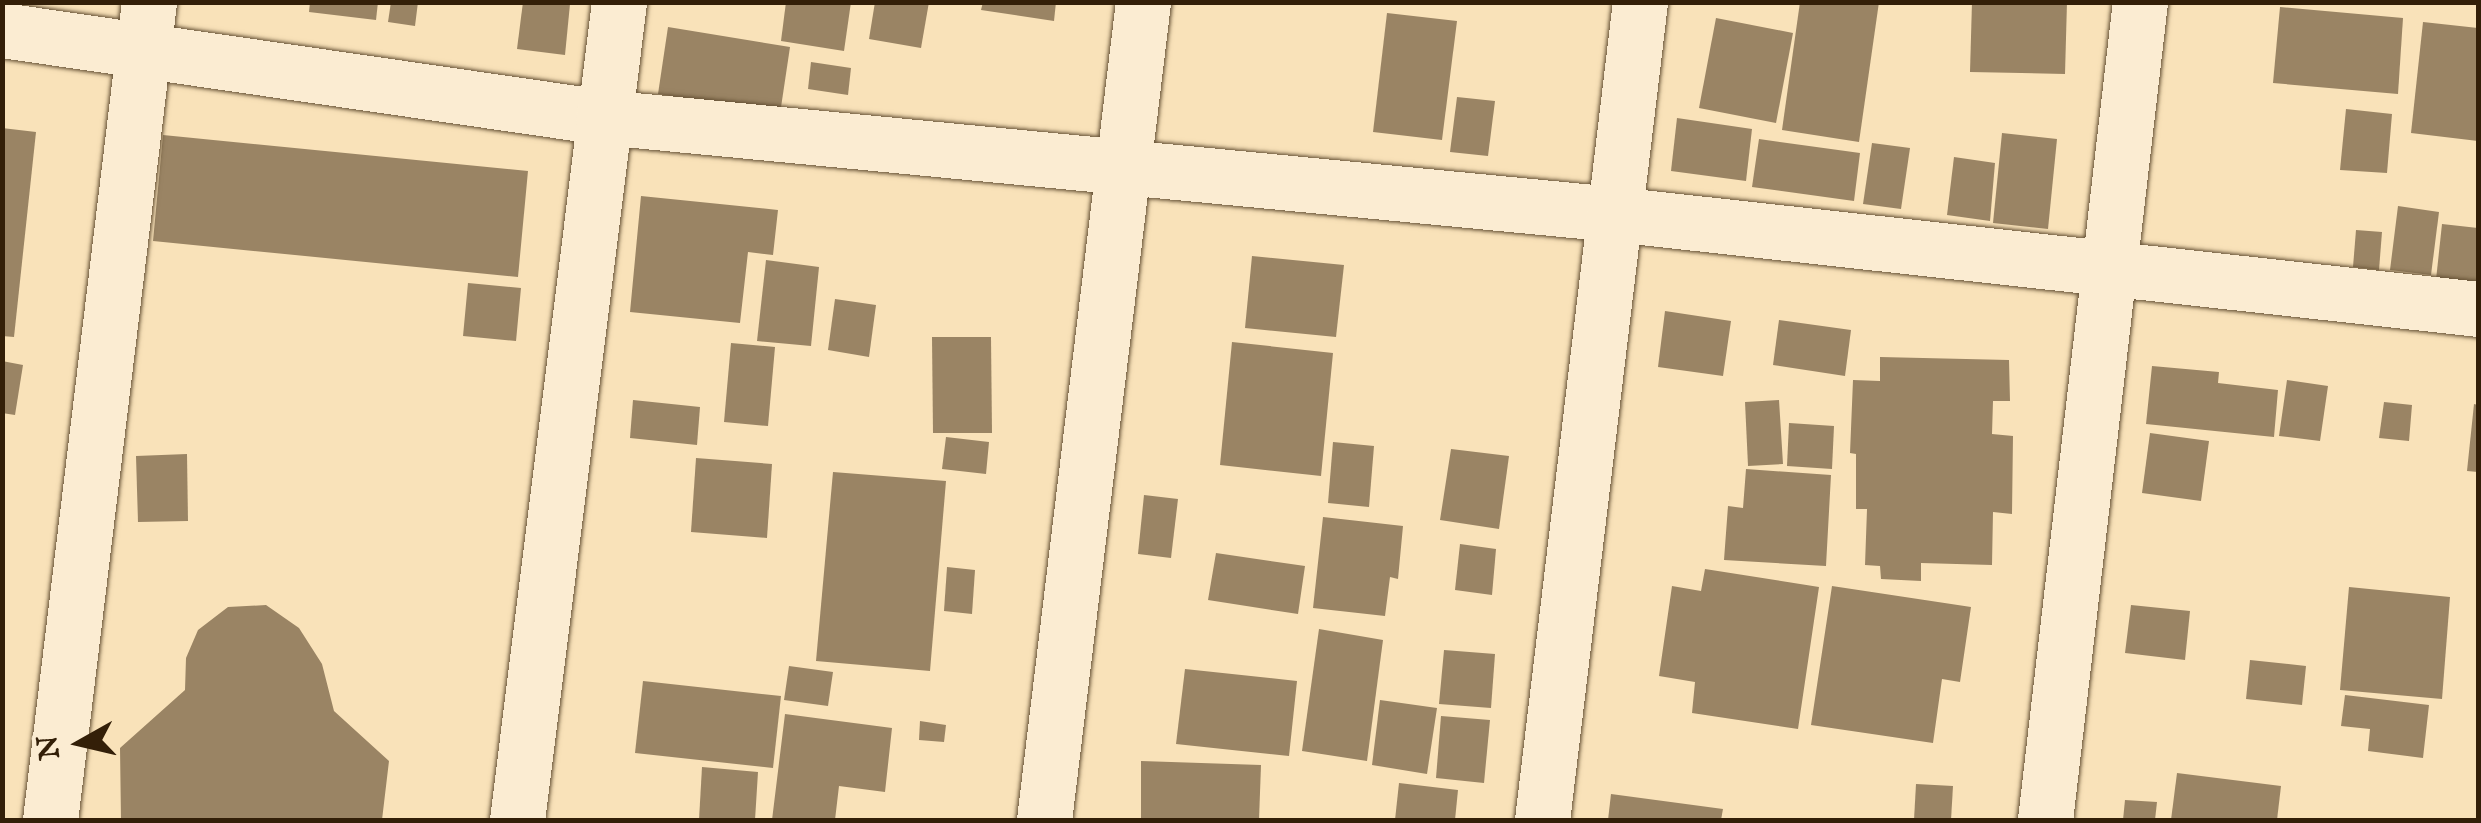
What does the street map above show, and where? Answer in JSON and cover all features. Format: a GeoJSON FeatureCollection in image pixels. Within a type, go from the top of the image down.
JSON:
{"type":"FeatureCollection","features":[{"type":"Feature","properties":{"kind":"street"},"geometry":{"type":"LineString","coordinates":[[517,820],[619,2]]}},
{"type":"Feature","properties":{"kind":"street"},"geometry":{"type":"LineString","coordinates":[[1044,820],[1143,2]]}},
{"type":"Feature","properties":{"kind":"street"},"geometry":{"type":"LineString","coordinates":[[1542,820],[1640,2]]}},
{"type":"Feature","properties":{"kind":"street"},"geometry":{"type":"LineString","coordinates":[[2045,820],[2140,2]]}},
{"type":"Feature","properties":{"kind":"street"},"geometry":{"type":"LineString","coordinates":[[50,820],[146,25]]}},
{"type":"Feature","properties":{"kind":"street"},"geometry":{"type":"LineString","coordinates":[[2,30],[146,25],[602,116],[1614,214],[2478,309]]}},
{"type":"Feature","properties":{"kind":"building"},"geometry":{"type":"Polygon","coordinates":[[[310,2],[378,2],[376,20],[309,12],[310,2]]]}},
{"type":"Feature","properties":{"kind":"building"},"geometry":{"type":"Polygon","coordinates":[[[391,2],[418,2],[415,26],[388,22],[391,2]]]}},
{"type":"Feature","properties":{"kind":"building"},"geometry":{"type":"Polygon","coordinates":[[[523,2],[570,4],[565,55],[517,49],[523,2]]]}},
{"type":"Feature","properties":{"kind":"building"},"geometry":{"type":"Polygon","coordinates":[[[786,2],[851,2],[844,51],[781,41],[786,2]]]}},
{"type":"Feature","properties":{"kind":"building"},"geometry":{"type":"Polygon","coordinates":[[[875,2],[929,2],[921,48],[869,39],[875,2]]]}},
{"type":"Feature","properties":{"kind":"building"},"geometry":{"type":"Polygon","coordinates":[[[983,2],[1056,2],[1054,21],[981,10],[983,2]]]}},
{"type":"Feature","properties":{"kind":"building"},"geometry":{"type":"Polygon","coordinates":[[[1800,2],[1879,2],[1859,142],[1782,130],[1800,2]]]}},
{"type":"Feature","properties":{"kind":"building"},"geometry":{"type":"Polygon","coordinates":[[[1972,2],[2067,2],[2065,74],[1970,72],[1972,2]]]}},
{"type":"Feature","properties":{"kind":"building"},"geometry":{"type":"Polygon","coordinates":[[[2280,7],[2403,18],[2398,94],[2273,83],[2280,7]]]}},
{"type":"Feature","properties":{"kind":"building"},"geometry":{"type":"Polygon","coordinates":[[[1387,13],[1457,21],[1442,140],[1373,132],[1387,13]]]}},
{"type":"Feature","properties":{"kind":"building"},"geometry":{"type":"Polygon","coordinates":[[[1716,18],[1793,33],[1776,123],[1699,108],[1716,18]]]}},
{"type":"Feature","properties":{"kind":"building"},"geometry":{"type":"Polygon","coordinates":[[[2423,22],[2478,28],[2478,141],[2411,133],[2423,22]]]}},
{"type":"Feature","properties":{"kind":"building"},"geometry":{"type":"Polygon","coordinates":[[[668,27],[790,47],[780,114],[658,94],[668,27]]]}},
{"type":"Feature","properties":{"kind":"building"},"geometry":{"type":"Polygon","coordinates":[[[811,62],[851,68],[848,95],[808,89],[811,62]]]}},
{"type":"Feature","properties":{"kind":"building"},"geometry":{"type":"Polygon","coordinates":[[[1457,97],[1495,101],[1488,156],[1450,152],[1457,97]]]}},
{"type":"Feature","properties":{"kind":"building"},"geometry":{"type":"Polygon","coordinates":[[[2346,109],[2392,114],[2387,173],[2340,170],[2346,109]]]}},
{"type":"Feature","properties":{"kind":"building"},"geometry":{"type":"Polygon","coordinates":[[[1677,118],[1752,129],[1746,181],[1671,171],[1677,118]]]}},
{"type":"Feature","properties":{"kind":"building"},"geometry":{"type":"Polygon","coordinates":[[[2,128],[36,132],[14,337],[2,336],[2,128]]]}},
{"type":"Feature","properties":{"kind":"building"},"geometry":{"type":"Polygon","coordinates":[[[2002,133],[2057,139],[2048,229],[1993,223],[2002,133]]]}},
{"type":"Feature","properties":{"kind":"building"},"geometry":{"type":"Polygon","coordinates":[[[163,135],[528,171],[518,277],[153,241],[163,135]]]}},
{"type":"Feature","properties":{"kind":"building"},"geometry":{"type":"Polygon","coordinates":[[[1759,139],[1860,153],[1854,201],[1752,187],[1759,139]]]}},
{"type":"Feature","properties":{"kind":"building"},"geometry":{"type":"Polygon","coordinates":[[[1872,143],[1910,148],[1901,209],[1863,204],[1872,143]]]}},
{"type":"Feature","properties":{"kind":"building"},"geometry":{"type":"Polygon","coordinates":[[[1954,157],[1995,163],[1990,221],[1947,215],[1954,157]]]}},
{"type":"Feature","properties":{"kind":"building"},"geometry":{"type":"Polygon","coordinates":[[[641,196],[778,210],[773,255],[748,252],[740,323],[630,312],[641,196]]]}},
{"type":"Feature","properties":{"kind":"building"},"geometry":{"type":"Polygon","coordinates":[[[2398,206],[2439,212],[2431,275],[2390,270],[2398,206]]]}},
{"type":"Feature","properties":{"kind":"building"},"geometry":{"type":"Polygon","coordinates":[[[2442,224],[2478,228],[2478,284],[2436,280],[2442,224]]]}},
{"type":"Feature","properties":{"kind":"building"},"geometry":{"type":"Polygon","coordinates":[[[2356,230],[2382,232],[2379,270],[2353,267],[2356,230]]]}},
{"type":"Feature","properties":{"kind":"building"},"geometry":{"type":"Polygon","coordinates":[[[1252,256],[1344,265],[1336,337],[1245,328],[1252,256]]]}},
{"type":"Feature","properties":{"kind":"building"},"geometry":{"type":"Polygon","coordinates":[[[766,260],[819,267],[811,346],[757,341],[766,260]]]}},
{"type":"Feature","properties":{"kind":"building"},"geometry":{"type":"Polygon","coordinates":[[[468,283],[521,288],[516,341],[463,336],[468,283]]]}},
{"type":"Feature","properties":{"kind":"building"},"geometry":{"type":"Polygon","coordinates":[[[835,299],[876,305],[869,357],[828,350],[835,299]]]}},
{"type":"Feature","properties":{"kind":"building"},"geometry":{"type":"Polygon","coordinates":[[[1665,311],[1731,321],[1723,376],[1658,367],[1665,311]]]}},
{"type":"Feature","properties":{"kind":"building"},"geometry":{"type":"Polygon","coordinates":[[[1779,320],[1851,330],[1845,376],[1773,365],[1779,320]]]}},
{"type":"Feature","properties":{"kind":"building"},"geometry":{"type":"Polygon","coordinates":[[[932,337],[991,337],[992,433],[933,433],[932,337]]]}},
{"type":"Feature","properties":{"kind":"building"},"geometry":{"type":"Polygon","coordinates":[[[1232,342],[1333,353],[1321,476],[1220,465],[1232,342]]]}},
{"type":"Feature","properties":{"kind":"building"},"geometry":{"type":"Polygon","coordinates":[[[731,343],[775,347],[768,426],[724,422],[731,343]]]}},
{"type":"Feature","properties":{"kind":"building"},"geometry":{"type":"Polygon","coordinates":[[[1880,357],[2009,360],[2010,401],[1993,401],[1992,434],[2013,436],[2012,514],[1993,512],[1992,565],[1921,563],[1921,581],[1881,579],[1880,566],[1865,565],[1867,509],[1856,509],[1856,454],[1850,453],[1853,380],[1880,381],[1880,357]]]}},
{"type":"Feature","properties":{"kind":"building"},"geometry":{"type":"Polygon","coordinates":[[[2,361],[23,365],[15,415],[2,413],[2,361]]]}},
{"type":"Feature","properties":{"kind":"building"},"geometry":{"type":"Polygon","coordinates":[[[2152,366],[2219,372],[2218,383],[2278,390],[2274,437],[2146,424],[2152,366]]]}},
{"type":"Feature","properties":{"kind":"building"},"geometry":{"type":"Polygon","coordinates":[[[2287,380],[2328,386],[2320,441],[2279,436],[2287,380]]]}},
{"type":"Feature","properties":{"kind":"building"},"geometry":{"type":"Polygon","coordinates":[[[633,400],[700,407],[697,445],[630,438],[633,400]]]}},
{"type":"Feature","properties":{"kind":"building"},"geometry":{"type":"Polygon","coordinates":[[[1779,400],[1783,464],[1748,466],[1745,402],[1779,400]]]}},
{"type":"Feature","properties":{"kind":"building"},"geometry":{"type":"Polygon","coordinates":[[[2384,402],[2412,405],[2409,441],[2379,438],[2384,402]]]}},
{"type":"Feature","properties":{"kind":"building"},"geometry":{"type":"Polygon","coordinates":[[[2474,404],[2478,405],[2478,472],[2467,471],[2474,404]]]}},
{"type":"Feature","properties":{"kind":"building"},"geometry":{"type":"Polygon","coordinates":[[[1789,423],[1834,426],[1832,469],[1787,466],[1789,423]]]}},
{"type":"Feature","properties":{"kind":"building"},"geometry":{"type":"Polygon","coordinates":[[[2150,433],[2209,441],[2201,501],[2142,493],[2150,433]]]}},
{"type":"Feature","properties":{"kind":"building"},"geometry":{"type":"Polygon","coordinates":[[[946,437],[989,442],[986,474],[942,469],[946,437]]]}},
{"type":"Feature","properties":{"kind":"building"},"geometry":{"type":"Polygon","coordinates":[[[1333,442],[1374,446],[1369,507],[1328,503],[1333,442]]]}},
{"type":"Feature","properties":{"kind":"building"},"geometry":{"type":"Polygon","coordinates":[[[1451,449],[1509,456],[1499,529],[1440,520],[1451,449]]]}},
{"type":"Feature","properties":{"kind":"building"},"geometry":{"type":"Polygon","coordinates":[[[187,454],[188,521],[138,522],[136,456],[187,454]]]}},
{"type":"Feature","properties":{"kind":"building"},"geometry":{"type":"Polygon","coordinates":[[[696,458],[772,464],[767,538],[691,532],[696,458]]]}},
{"type":"Feature","properties":{"kind":"building"},"geometry":{"type":"Polygon","coordinates":[[[1746,469],[1831,475],[1826,566],[1724,560],[1728,506],[1743,508],[1746,469]]]}},
{"type":"Feature","properties":{"kind":"building"},"geometry":{"type":"Polygon","coordinates":[[[833,472],[946,481],[930,671],[816,661],[833,472]]]}},
{"type":"Feature","properties":{"kind":"building"},"geometry":{"type":"Polygon","coordinates":[[[1144,495],[1178,499],[1171,558],[1138,554],[1144,495]]]}},
{"type":"Feature","properties":{"kind":"building"},"geometry":{"type":"Polygon","coordinates":[[[1323,517],[1403,526],[1398,579],[1390,577],[1385,616],[1313,608],[1323,517]]]}},
{"type":"Feature","properties":{"kind":"building"},"geometry":{"type":"Polygon","coordinates":[[[1460,544],[1496,549],[1492,595],[1455,590],[1460,544]]]}},
{"type":"Feature","properties":{"kind":"building"},"geometry":{"type":"Polygon","coordinates":[[[1216,553],[1305,566],[1298,614],[1208,600],[1216,553]]]}},
{"type":"Feature","properties":{"kind":"building"},"geometry":{"type":"Polygon","coordinates":[[[947,567],[975,570],[972,614],[944,611],[947,567]]]}},
{"type":"Feature","properties":{"kind":"building"},"geometry":{"type":"Polygon","coordinates":[[[1705,569],[1819,587],[1798,729],[1692,713],[1695,682],[1659,676],[1672,586],[1701,591],[1705,569]]]}},
{"type":"Feature","properties":{"kind":"building"},"geometry":{"type":"Polygon","coordinates":[[[1832,586],[1971,607],[1960,682],[1942,679],[1933,743],[1811,725],[1832,586]]]}},
{"type":"Feature","properties":{"kind":"building"},"geometry":{"type":"Polygon","coordinates":[[[2349,587],[2450,597],[2442,699],[2340,690],[2349,587]]]}},
{"type":"Feature","properties":{"kind":"building"},"geometry":{"type":"Polygon","coordinates":[[[266,605],[299,628],[322,664],[334,711],[389,761],[382,820],[121,820],[120,748],[185,690],[186,658],[198,630],[228,607],[266,605]]]}},
{"type":"Feature","properties":{"kind":"building"},"geometry":{"type":"Polygon","coordinates":[[[2131,605],[2190,611],[2185,660],[2125,653],[2131,605]]]}},
{"type":"Feature","properties":{"kind":"building"},"geometry":{"type":"Polygon","coordinates":[[[1319,629],[1383,640],[1367,761],[1302,751],[1319,629]]]}},
{"type":"Feature","properties":{"kind":"building"},"geometry":{"type":"Polygon","coordinates":[[[1444,650],[1495,654],[1491,708],[1439,704],[1444,650]]]}},
{"type":"Feature","properties":{"kind":"building"},"geometry":{"type":"Polygon","coordinates":[[[2250,660],[2306,666],[2302,705],[2246,699],[2250,660]]]}},
{"type":"Feature","properties":{"kind":"building"},"geometry":{"type":"Polygon","coordinates":[[[789,666],[833,672],[828,706],[784,700],[789,666]]]}},
{"type":"Feature","properties":{"kind":"building"},"geometry":{"type":"Polygon","coordinates":[[[1185,669],[1297,681],[1289,756],[1176,744],[1185,669]]]}},
{"type":"Feature","properties":{"kind":"building"},"geometry":{"type":"Polygon","coordinates":[[[643,681],[781,696],[773,768],[635,753],[643,681]]]}},
{"type":"Feature","properties":{"kind":"building"},"geometry":{"type":"Polygon","coordinates":[[[2345,695],[2429,705],[2423,758],[2368,751],[2370,729],[2341,726],[2345,695]]]}},
{"type":"Feature","properties":{"kind":"building"},"geometry":{"type":"Polygon","coordinates":[[[1380,700],[1437,708],[1427,774],[1372,765],[1380,700]]]}},
{"type":"Feature","properties":{"kind":"building"},"geometry":{"type":"Polygon","coordinates":[[[785,714],[892,728],[885,792],[839,786],[835,820],[772,820],[785,714]]]}},
{"type":"Feature","properties":{"kind":"building"},"geometry":{"type":"Polygon","coordinates":[[[1441,716],[1490,720],[1484,783],[1436,778],[1441,716]]]}},
{"type":"Feature","properties":{"kind":"building"},"geometry":{"type":"Polygon","coordinates":[[[920,721],[946,725],[944,742],[919,740],[920,721]]]}},
{"type":"Feature","properties":{"kind":"building"},"geometry":{"type":"Polygon","coordinates":[[[1141,761],[1261,765],[1259,820],[1141,820],[1141,761]]]}},
{"type":"Feature","properties":{"kind":"building"},"geometry":{"type":"Polygon","coordinates":[[[702,767],[758,772],[755,820],[699,820],[702,767]]]}},
{"type":"Feature","properties":{"kind":"building"},"geometry":{"type":"Polygon","coordinates":[[[2177,773],[2281,786],[2277,820],[2171,820],[2177,773]]]}},
{"type":"Feature","properties":{"kind":"building"},"geometry":{"type":"Polygon","coordinates":[[[1399,783],[1458,790],[1455,820],[1395,820],[1399,783]]]}},
{"type":"Feature","properties":{"kind":"building"},"geometry":{"type":"Polygon","coordinates":[[[1916,784],[1953,786],[1951,820],[1914,820],[1916,784]]]}},
{"type":"Feature","properties":{"kind":"building"},"geometry":{"type":"Polygon","coordinates":[[[1611,794],[1723,809],[1721,820],[1608,820],[1611,794]]]}},
{"type":"Feature","properties":{"kind":"building"},"geometry":{"type":"Polygon","coordinates":[[[2125,800],[2157,802],[2155,820],[2123,820],[2125,800]]]}}]}
